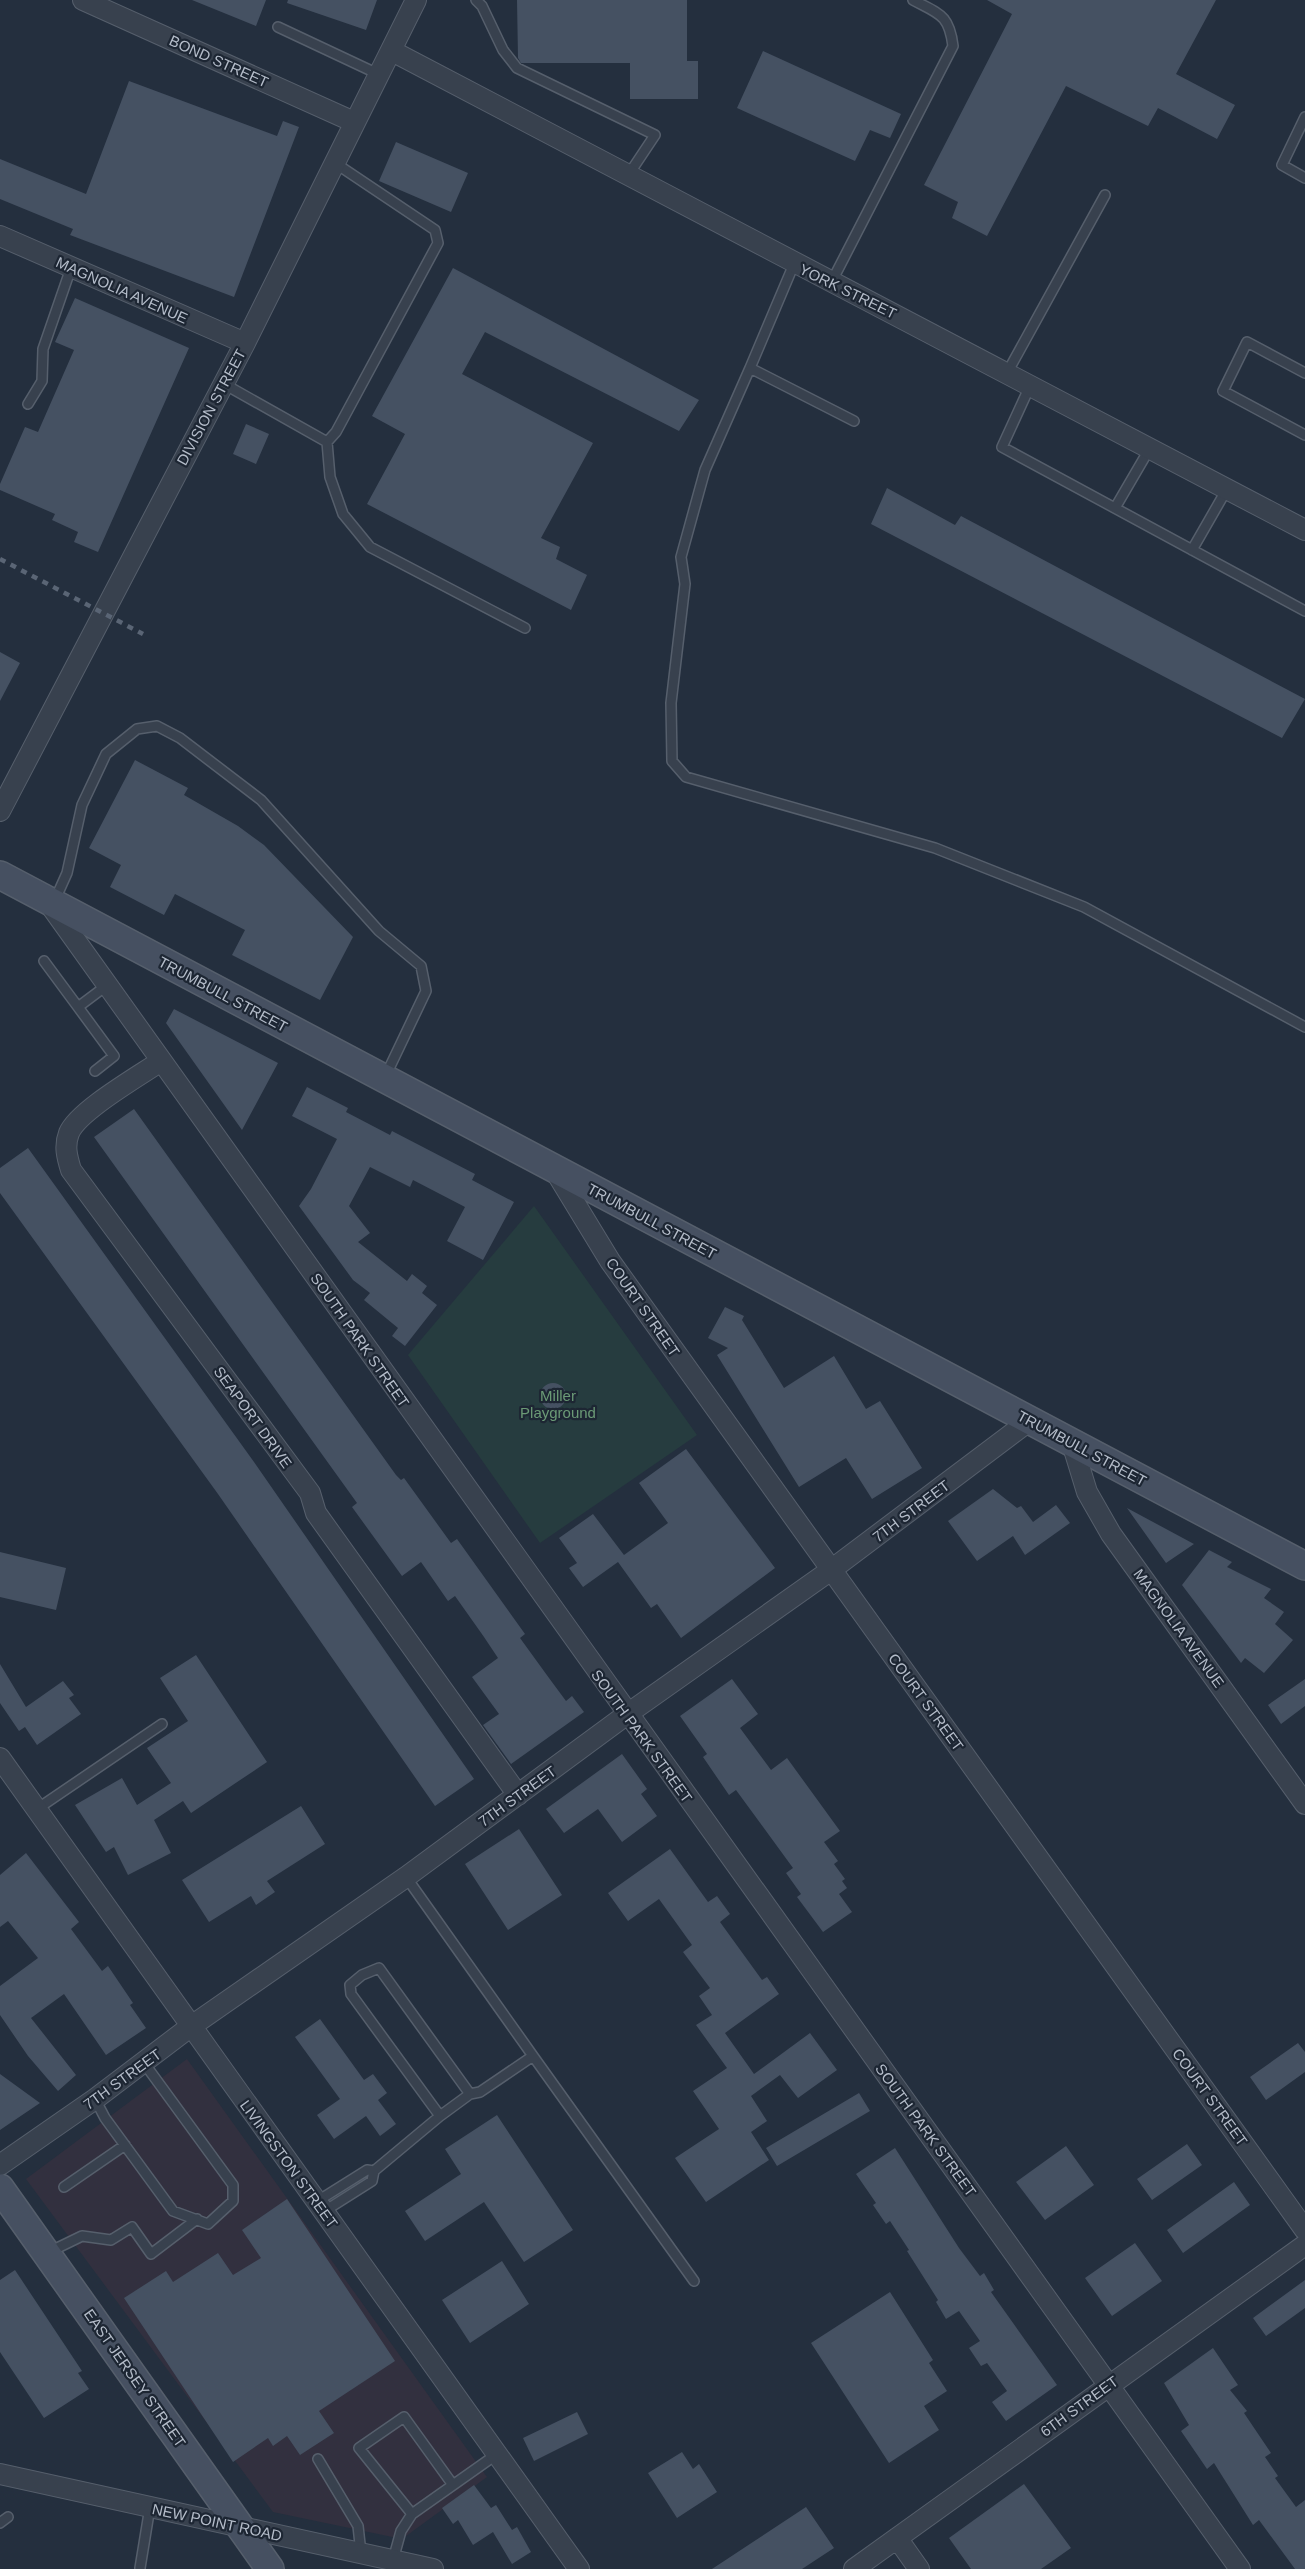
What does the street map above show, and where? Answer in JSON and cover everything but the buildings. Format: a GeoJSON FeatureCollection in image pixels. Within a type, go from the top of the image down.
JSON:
{"type":"FeatureCollection","features":[{"type":"Feature","properties":{"kind":"street","name":"BOND STREET"},"geometry":{"type":"LineString","coordinates":[[83,0],[354,122]]}},
{"type":"Feature","properties":{"kind":"street","name":"DIVISION STREET"},"geometry":{"type":"LineString","coordinates":[[0,811],[245,344],[416,0]]}},
{"type":"Feature","properties":{"kind":"street","name":"YORK STREET"},"geometry":{"type":"LineString","coordinates":[[392,51],[629,174],[794,264],[832,281],[1305,530]]}},
{"type":"Feature","properties":{"kind":"street","name":"MAGNOLIA AVENUE"},"geometry":{"type":"LineString","coordinates":[[0,236],[245,344]]}},
{"type":"Feature","properties":{"kind":"street","name":"TRUMBULL STREET"},"geometry":{"type":"LineString","coordinates":[[0,875],[1305,1566]]}},
{"type":"Feature","properties":{"kind":"street","name":"SOUTH PARK STREET"},"geometry":{"type":"LineString","coordinates":[[50,903],[106,986],[626,1715],[914,2111],[1240,2569]]}},
{"type":"Feature","properties":{"kind":"street","name":"SEAPORT DRIVE"},"geometry":{"type":"LineString","coordinates":[[161,1061],[80,1117],[69,1133],[66,1152],[71,1170],[310,1493],[316,1513],[518,1795]]}},
{"type":"Feature","properties":{"kind":"street","name":"COURT STREET"},"geometry":{"type":"LineString","coordinates":[[554,1169],[610,1261],[1305,2230]]}},
{"type":"Feature","properties":{"kind":"street","name":"7TH STREET"},"geometry":{"type":"LineString","coordinates":[[0,2165],[95,2099],[190,2027],[406,1877],[626,1715],[831,1570],[1029,1421]]}},
{"type":"Feature","properties":{"kind":"street","name":"MAGNOLIA AVENUE"},"geometry":{"type":"LineString","coordinates":[[1072,1443],[1087,1492],[1111,1534],[1305,1804]]}},
{"type":"Feature","properties":{"kind":"street","name":"LIVINGSTON STREET"},"geometry":{"type":"LineString","coordinates":[[0,1758],[579,2569]]}},
{"type":"Feature","properties":{"kind":"street","name":"EAST JERSEY STREET"},"geometry":{"type":"LineString","coordinates":[[0,2188],[270,2569]]}},
{"type":"Feature","properties":{"kind":"street","name":"6TH STREET"},"geometry":{"type":"LineString","coordinates":[[854,2569],[1305,2245]]}},
{"type":"Feature","properties":{"kind":"street","name":"NEW POINT ROAD"},"geometry":{"type":"LineString","coordinates":[[0,2474],[433,2569]]}},
{"type":"Feature","properties":{"kind":"street"},"geometry":{"type":"LineString","coordinates":[[897,2538],[919,2569]]}},
{"type":"Feature","properties":{"kind":"lane"},"geometry":{"type":"LineString","coordinates":[[476,0],[482,6],[503,50],[517,68],[655,135],[629,174]]}},
{"type":"Feature","properties":{"kind":"lane"},"geometry":{"type":"LineString","coordinates":[[832,281],[953,46],[951,29],[946,17],[913,0]]}},
{"type":"Feature","properties":{"kind":"lane"},"geometry":{"type":"LineString","coordinates":[[278,27],[378,74]]}},
{"type":"Feature","properties":{"kind":"lane"},"geometry":{"type":"LineString","coordinates":[[1305,117],[1282,165],[1305,178]]}},
{"type":"Feature","properties":{"kind":"lane"},"geometry":{"type":"LineString","coordinates":[[335,164],[435,230],[438,243],[336,432],[327,442],[330,477],[343,514],[370,547],[525,628]]}},
{"type":"Feature","properties":{"kind":"lane"},"geometry":{"type":"LineString","coordinates":[[1007,373],[1105,195]]}},
{"type":"Feature","properties":{"kind":"lane"},"geometry":{"type":"LineString","coordinates":[[794,264],[705,470],[681,556],[684,584],[672,703],[672,761],[686,777],[935,848],[1084,907],[1305,1027]]}},
{"type":"Feature","properties":{"kind":"lane"},"geometry":{"type":"LineString","coordinates":[[28,404],[42,381],[44,349],[71,268]]}},
{"type":"Feature","properties":{"kind":"lane"},"geometry":{"type":"LineString","coordinates":[[1305,373],[1247,342],[1222,391],[1305,435]]}},
{"type":"Feature","properties":{"kind":"lane"},"geometry":{"type":"LineString","coordinates":[[750,368],[854,420]]}},
{"type":"Feature","properties":{"kind":"lane"},"geometry":{"type":"LineString","coordinates":[[224,384],[327,442]]}},
{"type":"Feature","properties":{"kind":"lane"},"geometry":{"type":"LineString","coordinates":[[1030,386],[1002,447],[1305,611]]}},
{"type":"Feature","properties":{"kind":"lane"},"geometry":{"type":"LineString","coordinates":[[1115,508],[1150,448]]}},
{"type":"Feature","properties":{"kind":"lane"},"geometry":{"type":"LineString","coordinates":[[1192,550],[1227,489]]}},
{"type":"Feature","properties":{"kind":"lane"},"geometry":{"type":"LineString","coordinates":[[50,903],[67,873],[82,805],[106,754],[137,729],[157,726],[180,738],[261,800],[379,931],[421,966],[426,991],[384,1079]]}},
{"type":"Feature","properties":{"kind":"lane"},"geometry":{"type":"LineString","coordinates":[[44,961],[114,1056],[95,1071]]}},
{"type":"Feature","properties":{"kind":"lane"},"geometry":{"type":"LineString","coordinates":[[78,1007],[106,986]]}},
{"type":"Feature","properties":{"kind":"lane"},"geometry":{"type":"LineString","coordinates":[[37,1809],[162,1724]]}},
{"type":"Feature","properties":{"kind":"lane"},"geometry":{"type":"LineString","coordinates":[[406,1877],[694,2281]]}},
{"type":"Feature","properties":{"kind":"lane"},"geometry":{"type":"LineString","coordinates":[[440,2116],[351,1994],[350,1985],[362,1975],[379,1968],[470,2094]]}},
{"type":"Feature","properties":{"kind":"lane"},"geometry":{"type":"LineString","coordinates":[[320,2207],[372,2181],[374,2171],[440,2116],[470,2094],[480,2092],[533,2056]]}},
{"type":"Feature","properties":{"kind":"lane"},"geometry":{"type":"LineString","coordinates":[[95,2099],[173,2211],[208,2224],[232,2201],[232,2185],[144,2063]]}},
{"type":"Feature","properties":{"kind":"lane"},"geometry":{"type":"LineString","coordinates":[[64,2187],[125,2145]]}},
{"type":"Feature","properties":{"kind":"lane"},"geometry":{"type":"LineString","coordinates":[[47,2253],[82,2236],[111,2240],[132,2227],[151,2254],[197,2219]]}},
{"type":"Feature","properties":{"kind":"lane"},"geometry":{"type":"LineString","coordinates":[[412,2514],[359,2448],[404,2417],[453,2485]]}},
{"type":"Feature","properties":{"kind":"lane"},"geometry":{"type":"LineString","coordinates":[[393,2560],[401,2531],[412,2514],[497,2454]]}},
{"type":"Feature","properties":{"kind":"lane"},"geometry":{"type":"LineString","coordinates":[[318,2459],[358,2526],[361,2553]]}},
{"type":"Feature","properties":{"kind":"lane"},"geometry":{"type":"LineString","coordinates":[[140,2568],[150,2507]]}},
{"type":"Feature","properties":{"kind":"shaded area"},"geometry":{"type":"Polygon","coordinates":[[[187,2059],[487,2477],[402,2539],[273,2512],[26,2179],[187,2059]]]}},
{"type":"Feature","properties":{"kind":"green space","name":"Miller Playground"},"geometry":{"type":"Polygon","coordinates":[[[534,1206],[697,1435],[540,1543],[408,1355],[534,1206]]]}},
{"type":"Feature","properties":{"kind":"railway"},"geometry":{"type":"LineString","coordinates":[[0,559],[143,634]]}}]}
